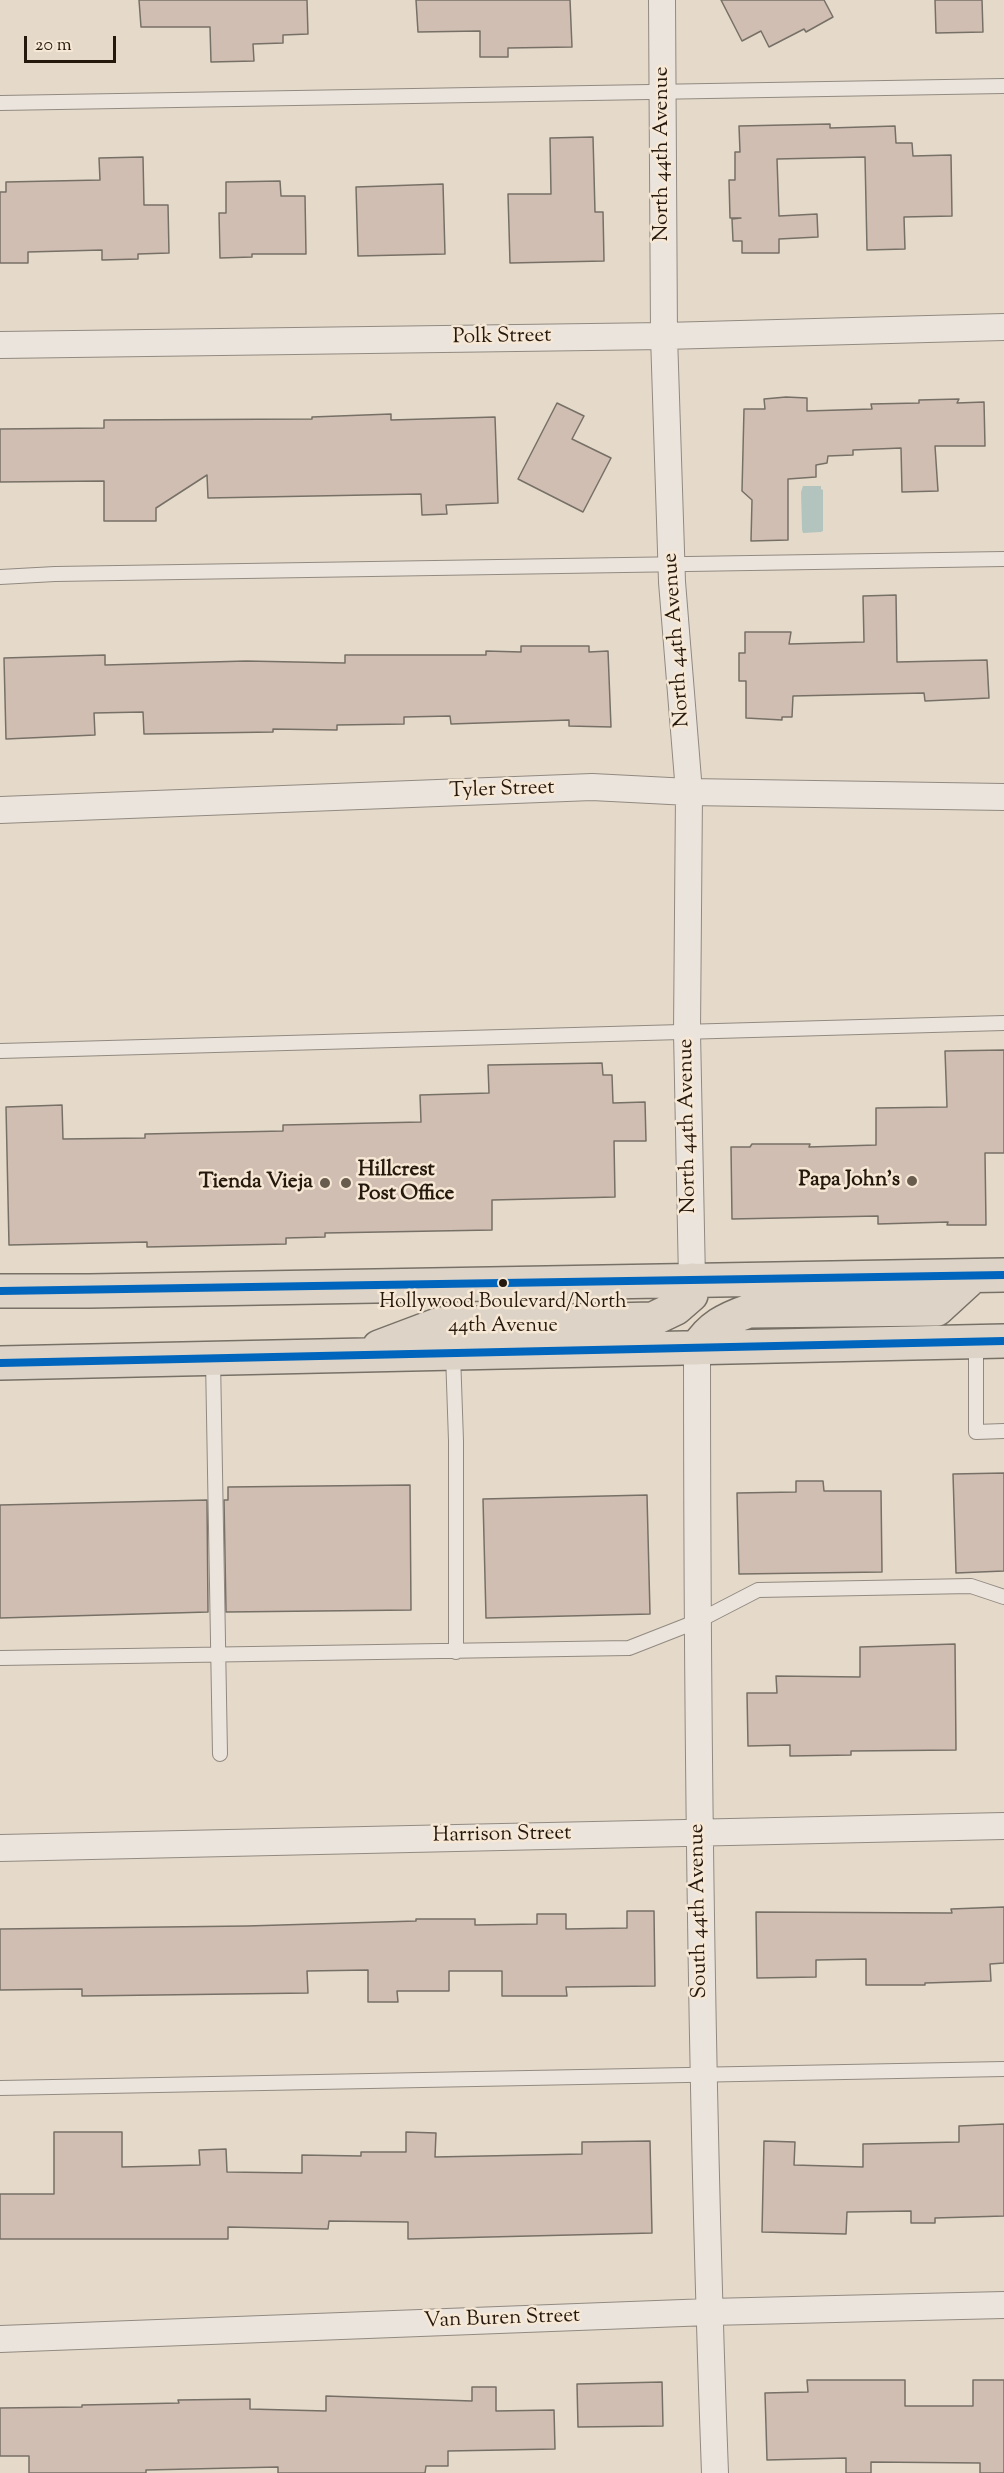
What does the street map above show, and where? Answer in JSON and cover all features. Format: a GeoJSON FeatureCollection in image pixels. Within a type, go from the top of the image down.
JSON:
{"type":"FeatureCollection","features":[{"type":"Feature","properties":{"kind":"highway"},"geometry":{"type":"LineString","coordinates":[[0,1291],[988,1275]]}},
{"type":"Feature","properties":{"kind":"highway"},"geometry":{"type":"LineString","coordinates":[[697,1348],[706,1334],[726,1319],[749,1311],[937,1309],[988,1275]]}},
{"type":"Feature","properties":{"kind":"highway"},"geometry":{"type":"LineString","coordinates":[[355,1356],[440,1324],[653,1319],[676,1308],[691,1295],[692,1280]]}},
{"type":"Feature","properties":{"kind":"highway"},"geometry":{"type":"LineString","coordinates":[[0,1363],[990,1342]]}},
{"type":"Feature","properties":{"kind":"street","name":"North 44th Avenue"},"geometry":{"type":"LineString","coordinates":[[662,0],[664,336],[672,566],[689,792],[687,1032],[692,1280]]}},
{"type":"Feature","properties":{"kind":"street","name":"Polk Street"},"geometry":{"type":"LineString","coordinates":[[0,345],[664,336],[1004,327]]}},
{"type":"Feature","properties":{"kind":"street","name":"Tyler Street"},"geometry":{"type":"LineString","coordinates":[[0,810],[592,787],[689,792],[1004,797]]}},
{"type":"Feature","properties":{"kind":"street","name":"South 44th Avenue"},"geometry":{"type":"LineString","coordinates":[[697,1348],[698,1831],[715,2473]]}},
{"type":"Feature","properties":{"kind":"street","name":"Harrison Street"},"geometry":{"type":"LineString","coordinates":[[0,1848],[1004,1826]]}},
{"type":"Feature","properties":{"kind":"street","name":"Van Buren Street"},"geometry":{"type":"LineString","coordinates":[[0,2339],[709,2312],[1004,2305]]}},
{"type":"Feature","properties":{"kind":"lane"},"geometry":{"type":"LineString","coordinates":[[0,104],[1004,86]]}},
{"type":"Feature","properties":{"kind":"lane"},"geometry":{"type":"LineString","coordinates":[[0,577],[55,574],[1004,559]]}},
{"type":"Feature","properties":{"kind":"lane"},"geometry":{"type":"LineString","coordinates":[[0,1051],[1004,1023]]}},
{"type":"Feature","properties":{"kind":"lane"},"geometry":{"type":"LineString","coordinates":[[990,1342],[976,1432],[1004,1431]]}},
{"type":"Feature","properties":{"kind":"lane"},"geometry":{"type":"LineString","coordinates":[[453,1354],[456,1441],[456,1652]]}},
{"type":"Feature","properties":{"kind":"lane"},"geometry":{"type":"LineString","coordinates":[[213,1359],[220,1754]]}},
{"type":"Feature","properties":{"kind":"lane"},"geometry":{"type":"LineString","coordinates":[[0,1658],[629,1648],[698,1621],[758,1590],[970,1586],[1004,1597]]}},
{"type":"Feature","properties":{"kind":"lane"},"geometry":{"type":"LineString","coordinates":[[0,2088],[1004,2069]]}},
{"type":"Feature","properties":{"kind":"shaded area"},"geometry":{"type":"Polygon","coordinates":[[[803,486],[821,486],[823,490],[823,531],[821,532],[803,533],[801,492],[803,486]]]}},
{"type":"Feature","properties":{"kind":"building"},"geometry":{"type":"Polygon","coordinates":[[[139,0],[307,0],[308,34],[283,35],[283,43],[253,44],[254,61],[211,62],[210,27],[141,27],[139,0]]]}},
{"type":"Feature","properties":{"kind":"building"},"geometry":{"type":"Polygon","coordinates":[[[416,0],[570,0],[572,47],[508,48],[508,57],[480,57],[480,31],[418,32],[416,0]]]}},
{"type":"Feature","properties":{"kind":"building"},"geometry":{"type":"Polygon","coordinates":[[[721,0],[824,0],[833,17],[806,32],[804,29],[769,47],[761,31],[742,41],[721,0]]]}},
{"type":"Feature","properties":{"kind":"building"},"geometry":{"type":"Polygon","coordinates":[[[935,0],[982,0],[983,32],[936,33],[935,0]]]}},
{"type":"Feature","properties":{"kind":"building"},"geometry":{"type":"Polygon","coordinates":[[[830,124],[830,128],[895,126],[896,143],[912,143],[913,156],[951,155],[952,216],[904,217],[905,249],[867,250],[865,157],[777,159],[779,216],[817,214],[818,237],[779,239],[779,253],[742,253],[742,241],[733,241],[732,219],[741,218],[730,218],[729,180],[735,180],[735,152],[740,152],[739,126],[830,124]]]}},
{"type":"Feature","properties":{"kind":"building"},"geometry":{"type":"Polygon","coordinates":[[[593,137],[595,212],[603,212],[604,261],[510,263],[508,194],[551,194],[550,138],[593,137]]]}},
{"type":"Feature","properties":{"kind":"building"},"geometry":{"type":"Polygon","coordinates":[[[143,157],[144,205],[168,205],[169,253],[138,254],[138,259],[102,260],[102,250],[28,252],[28,263],[0,263],[0,192],[6,192],[6,182],[100,180],[99,158],[143,157]]]}},
{"type":"Feature","properties":{"kind":"building"},"geometry":{"type":"Polygon","coordinates":[[[280,181],[281,196],[305,196],[306,254],[252,254],[252,257],[220,258],[219,213],[226,213],[226,182],[280,181]]]}},
{"type":"Feature","properties":{"kind":"building"},"geometry":{"type":"Polygon","coordinates":[[[443,184],[445,254],[358,256],[356,187],[443,184]]]}},
{"type":"Feature","properties":{"kind":"building"},"geometry":{"type":"Polygon","coordinates":[[[807,398],[807,411],[872,409],[871,404],[919,403],[919,400],[959,399],[957,403],[984,402],[985,446],[935,446],[938,491],[902,492],[901,448],[853,450],[853,455],[828,456],[827,463],[816,465],[816,477],[788,479],[788,540],[751,541],[752,500],[742,491],[744,409],[765,409],[764,399],[807,398]]]}},
{"type":"Feature","properties":{"kind":"building"},"geometry":{"type":"Polygon","coordinates":[[[557,403],[584,416],[572,439],[611,458],[583,512],[518,479],[557,403]]]}},
{"type":"Feature","properties":{"kind":"building"},"geometry":{"type":"Polygon","coordinates":[[[391,414],[391,420],[495,417],[498,503],[446,505],[447,514],[422,515],[421,494],[208,498],[207,475],[156,508],[156,521],[104,521],[104,481],[0,482],[0,429],[104,428],[104,420],[312,419],[312,417],[391,414]]]}},
{"type":"Feature","properties":{"kind":"building"},"geometry":{"type":"Polygon","coordinates":[[[896,595],[897,662],[987,660],[989,698],[925,701],[924,693],[793,696],[792,717],[782,717],[782,720],[746,718],[746,681],[739,681],[739,653],[745,653],[745,632],[791,632],[789,644],[864,642],[863,596],[896,595]]]}},
{"type":"Feature","properties":{"kind":"building"},"geometry":{"type":"Polygon","coordinates":[[[521,646],[589,646],[589,652],[608,651],[611,727],[569,726],[569,720],[451,724],[450,716],[404,717],[404,724],[337,725],[337,730],[273,729],[273,732],[144,734],[143,712],[94,713],[95,735],[6,739],[4,658],[105,655],[105,665],[246,661],[345,663],[345,655],[486,655],[486,651],[521,652],[521,646]]]}},
{"type":"Feature","properties":{"kind":"building"},"geometry":{"type":"Polygon","coordinates":[[[1004,1050],[1004,1153],[985,1153],[986,1225],[947,1225],[948,1222],[878,1224],[878,1216],[732,1219],[731,1147],[750,1147],[752,1144],[810,1144],[809,1147],[876,1145],[876,1108],[947,1107],[945,1051],[1004,1050]]]}},
{"type":"Feature","properties":{"kind":"building"},"geometry":{"type":"Polygon","coordinates":[[[602,1063],[603,1075],[612,1075],[613,1103],[645,1102],[646,1141],[614,1141],[615,1197],[492,1200],[492,1230],[325,1233],[325,1237],[286,1238],[286,1244],[147,1247],[147,1242],[9,1245],[6,1107],[62,1105],[63,1139],[145,1138],[145,1134],[283,1131],[283,1125],[421,1122],[420,1095],[489,1093],[488,1065],[602,1063]]]}},
{"type":"Feature","properties":{"kind":"building"},"geometry":{"type":"Polygon","coordinates":[[[1004,1473],[1004,1571],[956,1573],[953,1474],[1004,1473]]]}},
{"type":"Feature","properties":{"kind":"building"},"geometry":{"type":"Polygon","coordinates":[[[796,1481],[823,1481],[824,1491],[881,1491],[882,1572],[739,1574],[737,1493],[796,1492],[796,1481]]]}},
{"type":"Feature","properties":{"kind":"building"},"geometry":{"type":"Polygon","coordinates":[[[410,1485],[411,1610],[226,1612],[224,1500],[228,1500],[228,1487],[410,1485]]]}},
{"type":"Feature","properties":{"kind":"building"},"geometry":{"type":"Polygon","coordinates":[[[647,1495],[650,1614],[486,1618],[483,1499],[647,1495]]]}},
{"type":"Feature","properties":{"kind":"building"},"geometry":{"type":"Polygon","coordinates":[[[207,1500],[208,1612],[0,1618],[0,1505],[207,1500]]]}},
{"type":"Feature","properties":{"kind":"building"},"geometry":{"type":"Polygon","coordinates":[[[955,1644],[956,1750],[851,1751],[851,1755],[790,1756],[790,1745],[748,1746],[747,1693],[777,1693],[776,1676],[860,1677],[860,1647],[955,1644]]]}},
{"type":"Feature","properties":{"kind":"building"},"geometry":{"type":"Polygon","coordinates":[[[1004,1907],[1004,1963],[990,1964],[991,1981],[925,1983],[925,1985],[866,1985],[866,1959],[816,1960],[816,1977],[757,1978],[756,1912],[952,1913],[951,1909],[1004,1907]]]}},
{"type":"Feature","properties":{"kind":"building"},"geometry":{"type":"Polygon","coordinates":[[[627,1911],[654,1911],[655,1986],[566,1987],[567,1996],[502,1996],[502,1971],[449,1971],[449,1991],[397,1991],[398,2002],[368,2002],[368,1970],[307,1971],[308,1993],[82,1996],[82,1989],[0,1990],[0,1929],[247,1926],[416,1921],[416,1919],[475,1919],[475,1925],[537,1924],[537,1914],[566,1914],[566,1929],[627,1928],[627,1911]]]}},
{"type":"Feature","properties":{"kind":"building"},"geometry":{"type":"Polygon","coordinates":[[[1004,2124],[1004,2216],[935,2218],[935,2223],[911,2223],[911,2211],[847,2212],[846,2234],[762,2232],[764,2141],[795,2142],[794,2165],[863,2167],[863,2144],[959,2142],[959,2126],[1004,2124]]]}},
{"type":"Feature","properties":{"kind":"building"},"geometry":{"type":"Polygon","coordinates":[[[54,2132],[122,2132],[122,2167],[200,2165],[199,2150],[226,2149],[227,2172],[302,2173],[302,2155],[361,2156],[361,2152],[406,2152],[406,2132],[436,2133],[435,2157],[582,2154],[582,2142],[650,2141],[652,2233],[408,2239],[408,2222],[329,2221],[328,2229],[228,2227],[228,2239],[0,2239],[0,2194],[54,2194],[54,2132]]]}},
{"type":"Feature","properties":{"kind":"building"},"geometry":{"type":"Polygon","coordinates":[[[807,2380],[905,2380],[905,2406],[973,2406],[973,2380],[1004,2380],[1004,2473],[980,2473],[980,2463],[871,2462],[871,2473],[846,2473],[846,2458],[767,2460],[765,2393],[808,2392],[807,2380]]]}},
{"type":"Feature","properties":{"kind":"building"},"geometry":{"type":"Polygon","coordinates":[[[662,2382],[663,2426],[578,2427],[577,2384],[662,2382]]]}},
{"type":"Feature","properties":{"kind":"building"},"geometry":{"type":"Polygon","coordinates":[[[472,2387],[496,2387],[496,2411],[554,2410],[555,2449],[448,2451],[448,2466],[426,2466],[425,2473],[278,2473],[278,2467],[146,2470],[146,2473],[29,2473],[29,2456],[0,2456],[0,2408],[82,2407],[82,2405],[179,2403],[178,2400],[250,2399],[250,2409],[326,2411],[326,2396],[472,2401],[472,2387]]]}},
{"type":"Feature","properties":{"kind":"transit line"},"geometry":{"type":"LineString","coordinates":[[0,1291],[1004,1275]]}},
{"type":"Feature","properties":{"kind":"transit line"},"geometry":{"type":"LineString","coordinates":[[0,1363],[1004,1341]]}},
{"type":"Feature","properties":{"kind":"place","name":"Papa John's"},"geometry":{"type":"Point","coordinates":[912,1181]}},
{"type":"Feature","properties":{"kind":"place","name":"Tienda Vieja"},"geometry":{"type":"Point","coordinates":[325,1183]}},
{"type":"Feature","properties":{"kind":"place","name":"Hillcrest Post Office"},"geometry":{"type":"Point","coordinates":[346,1183]}},
{"type":"Feature","properties":{"kind":"place","name":"Hollywood Boulevard/North 44th Avenue"},"geometry":{"type":"Point","coordinates":[503,1283]}}]}
